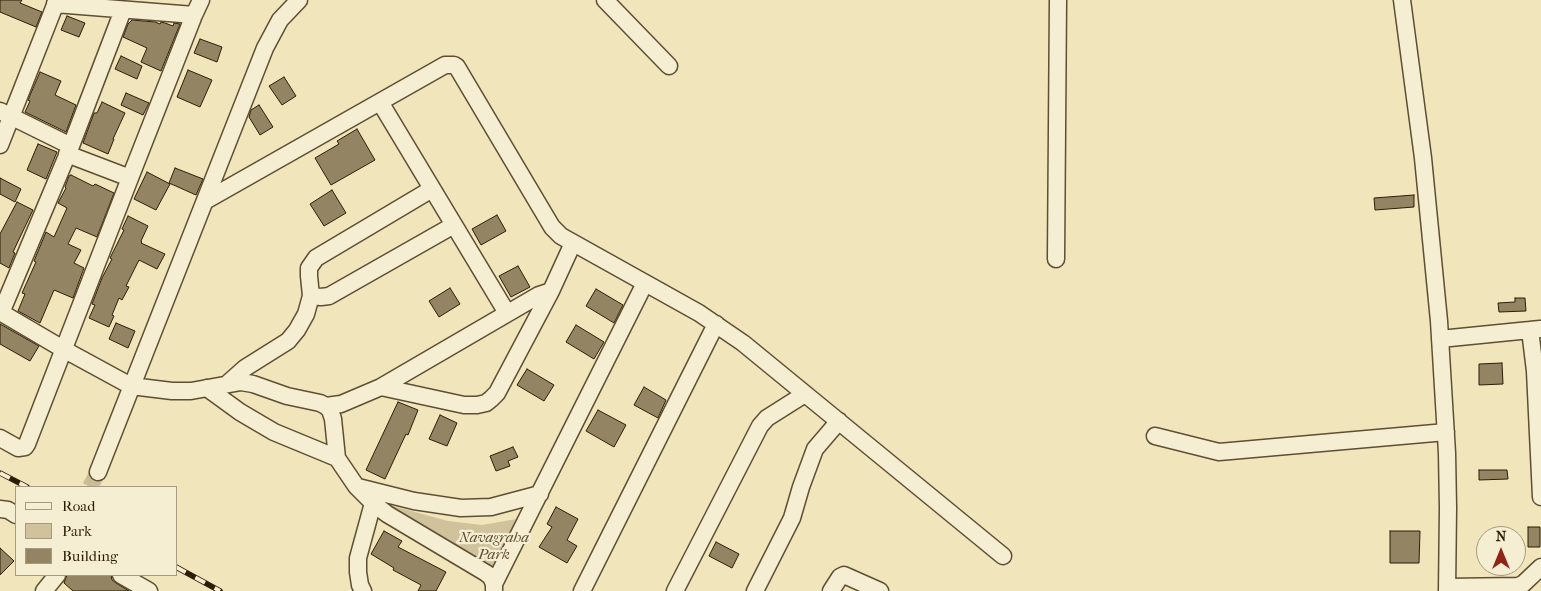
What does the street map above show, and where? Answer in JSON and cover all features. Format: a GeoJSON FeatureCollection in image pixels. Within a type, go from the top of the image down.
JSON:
{"type":"FeatureCollection","features":[{"type":"Feature","properties":{"kind":"street"},"geometry":{"type":"LineString","coordinates":[[0,438],[18,448],[25,447],[27,444],[201,0]]}},
{"type":"Feature","properties":{"kind":"street"},"geometry":{"type":"LineString","coordinates":[[98,472],[265,48],[280,20],[299,0]]}},
{"type":"Feature","properties":{"kind":"street"},"geometry":{"type":"LineString","coordinates":[[605,0],[669,66]]}},
{"type":"Feature","properties":{"kind":"street"},"geometry":{"type":"LineString","coordinates":[[1056,259],[1058,0]]}},
{"type":"Feature","properties":{"kind":"street"},"geometry":{"type":"LineString","coordinates":[[1402,0],[1423,158],[1440,339],[1446,432],[1448,508],[1447,589],[1518,586],[1523,584],[1541,566]]}},
{"type":"Feature","properties":{"kind":"street"},"geometry":{"type":"LineString","coordinates":[[0,145],[6,115],[56,2],[123,10],[194,15]]}},
{"type":"Feature","properties":{"kind":"street"},"geometry":{"type":"LineString","coordinates":[[123,10],[69,150],[1,313],[131,386],[172,391],[190,391],[241,382],[326,406],[330,410],[333,419],[337,458],[356,486],[387,514],[486,573],[491,577],[494,588]]}},
{"type":"Feature","properties":{"kind":"street"},"geometry":{"type":"LineString","coordinates":[[205,201],[445,64],[457,67],[552,228],[561,236],[716,324],[743,343],[1003,556]]}},
{"type":"Feature","properties":{"kind":"street"},"geometry":{"type":"LineString","coordinates":[[380,102],[507,313]]}},
{"type":"Feature","properties":{"kind":"street"},"geometry":{"type":"LineString","coordinates":[[6,115],[69,150],[130,178]]}},
{"type":"Feature","properties":{"kind":"street"},"geometry":{"type":"LineString","coordinates":[[227,384],[245,368],[288,342],[297,330],[306,314],[310,296],[309,268],[316,258],[432,189]]}},
{"type":"Feature","properties":{"kind":"street"},"geometry":{"type":"LineString","coordinates":[[310,296],[329,296],[454,225]]}},
{"type":"Feature","properties":{"kind":"street"},"geometry":{"type":"LineString","coordinates":[[381,387],[464,405],[486,403],[496,393],[551,291],[573,243]]}},
{"type":"Feature","properties":{"kind":"street"},"geometry":{"type":"LineString","coordinates":[[494,588],[645,282]]}},
{"type":"Feature","properties":{"kind":"street"},"geometry":{"type":"LineString","coordinates":[[326,406],[341,404],[381,387],[507,313],[539,295],[551,291]]}},
{"type":"Feature","properties":{"kind":"street"},"geometry":{"type":"LineString","coordinates":[[582,591],[716,324]]}},
{"type":"Feature","properties":{"kind":"street"},"geometry":{"type":"LineString","coordinates":[[1440,339],[1536,330],[1535,371],[1541,497]]}},
{"type":"Feature","properties":{"kind":"street"},"geometry":{"type":"LineString","coordinates":[[207,388],[240,412],[274,432],[337,458]]}},
{"type":"Feature","properties":{"kind":"street"},"geometry":{"type":"LineString","coordinates":[[675,591],[760,426],[767,418],[805,394]]}},
{"type":"Feature","properties":{"kind":"street"},"geometry":{"type":"LineString","coordinates":[[755,591],[792,518],[801,487],[816,450],[839,421]]}},
{"type":"Feature","properties":{"kind":"street"},"geometry":{"type":"LineString","coordinates":[[1155,436],[1219,452],[1446,432]]}},
{"type":"Feature","properties":{"kind":"street"},"geometry":{"type":"LineString","coordinates":[[356,486],[414,500],[461,508],[491,507],[540,494]]}},
{"type":"Feature","properties":{"kind":"street"},"geometry":{"type":"LineString","coordinates":[[363,591],[358,572],[358,558],[373,503]]}},
{"type":"Feature","properties":{"kind":"street"},"geometry":{"type":"LineString","coordinates":[[831,591],[840,577],[844,575],[880,591]]}},
{"type":"Feature","properties":{"kind":"street"},"geometry":{"type":"LineString","coordinates":[[44,591],[55,576]]}},
{"type":"Feature","properties":{"kind":"street"},"geometry":{"type":"LineString","coordinates":[[127,580],[150,591]]}},
{"type":"Feature","properties":{"kind":"green space","name":"Navagraha Park"},"geometry":{"type":"Polygon","coordinates":[[[393,506],[448,521],[482,525],[534,516],[505,579],[387,514],[393,506]]]}},
{"type":"Feature","properties":{"kind":"building"},"geometry":{"type":"Polygon","coordinates":[[[0,0],[22,0],[20,3],[42,12],[36,27],[0,12],[0,0]]]}},
{"type":"Feature","properties":{"kind":"building"},"geometry":{"type":"Polygon","coordinates":[[[67,16],[85,23],[79,37],[61,30],[67,16]]]}},
{"type":"Feature","properties":{"kind":"building"},"geometry":{"type":"Polygon","coordinates":[[[132,20],[160,24],[161,22],[173,26],[174,23],[180,24],[161,71],[141,62],[147,48],[123,37],[128,24],[132,20]]]}},
{"type":"Feature","properties":{"kind":"building"},"geometry":{"type":"Polygon","coordinates":[[[200,39],[222,47],[217,62],[194,53],[200,39]]]}},
{"type":"Feature","properties":{"kind":"building"},"geometry":{"type":"Polygon","coordinates":[[[121,56],[142,66],[137,79],[115,69],[121,56]]]}},
{"type":"Feature","properties":{"kind":"building"},"geometry":{"type":"Polygon","coordinates":[[[188,70],[212,80],[200,107],[177,97],[188,70]]]}},
{"type":"Feature","properties":{"kind":"building"},"geometry":{"type":"Polygon","coordinates":[[[40,72],[61,81],[55,95],[76,105],[66,132],[25,112],[40,72]]]}},
{"type":"Feature","properties":{"kind":"building"},"geometry":{"type":"Polygon","coordinates":[[[284,77],[296,96],[282,105],[269,86],[284,77]]]}},
{"type":"Feature","properties":{"kind":"building"},"geometry":{"type":"Polygon","coordinates":[[[126,93],[149,103],[143,115],[121,105],[126,93]]]}},
{"type":"Feature","properties":{"kind":"building"},"geometry":{"type":"Polygon","coordinates":[[[102,102],[125,113],[108,154],[83,143],[94,113],[97,113],[102,102]]]}},
{"type":"Feature","properties":{"kind":"building"},"geometry":{"type":"Polygon","coordinates":[[[259,105],[273,127],[260,135],[249,117],[251,110],[259,105]]]}},
{"type":"Feature","properties":{"kind":"building"},"geometry":{"type":"Polygon","coordinates":[[[357,129],[375,160],[331,185],[315,158],[339,144],[337,141],[357,129]]]}},
{"type":"Feature","properties":{"kind":"building"},"geometry":{"type":"Polygon","coordinates":[[[38,144],[57,152],[46,179],[27,170],[38,144]]]}},
{"type":"Feature","properties":{"kind":"building"},"geometry":{"type":"Polygon","coordinates":[[[175,168],[203,179],[196,195],[169,183],[175,168]]]}},
{"type":"Feature","properties":{"kind":"building"},"geometry":{"type":"Polygon","coordinates":[[[147,172],[170,184],[156,210],[134,199],[147,172]]]}},
{"type":"Feature","properties":{"kind":"building"},"geometry":{"type":"Polygon","coordinates":[[[71,175],[93,186],[95,184],[114,193],[97,237],[76,228],[68,244],[81,250],[74,263],[84,268],[73,298],[54,290],[40,323],[18,311],[25,294],[22,293],[36,262],[34,261],[46,232],[54,237],[67,208],[58,203],[71,175]]]}},
{"type":"Feature","properties":{"kind":"building"},"geometry":{"type":"Polygon","coordinates":[[[0,178],[21,189],[15,202],[0,194],[0,178]]]}},
{"type":"Feature","properties":{"kind":"building"},"geometry":{"type":"Polygon","coordinates":[[[332,190],[346,213],[324,226],[310,204],[332,190]]]}},
{"type":"Feature","properties":{"kind":"building"},"geometry":{"type":"Polygon","coordinates":[[[1414,195],[1414,207],[1375,210],[1374,198],[1414,195]]]}},
{"type":"Feature","properties":{"kind":"building"},"geometry":{"type":"Polygon","coordinates":[[[17,202],[33,210],[13,252],[15,253],[9,268],[0,263],[0,234],[17,202]]]}},
{"type":"Feature","properties":{"kind":"building"},"geometry":{"type":"Polygon","coordinates":[[[497,215],[506,231],[481,245],[472,229],[497,215]]]}},
{"type":"Feature","properties":{"kind":"building"},"geometry":{"type":"Polygon","coordinates":[[[128,216],[148,226],[141,243],[165,254],[157,269],[139,260],[126,286],[129,287],[122,300],[119,298],[109,327],[89,318],[95,305],[92,304],[112,259],[110,258],[124,230],[122,229],[128,216]]]}},
{"type":"Feature","properties":{"kind":"building"},"geometry":{"type":"Polygon","coordinates":[[[518,266],[530,287],[511,297],[499,276],[518,266]]]}},
{"type":"Feature","properties":{"kind":"building"},"geometry":{"type":"Polygon","coordinates":[[[450,288],[460,304],[439,317],[429,301],[450,288]]]}},
{"type":"Feature","properties":{"kind":"building"},"geometry":{"type":"Polygon","coordinates":[[[596,289],[623,305],[614,323],[586,306],[596,289]]]}},
{"type":"Feature","properties":{"kind":"building"},"geometry":{"type":"Polygon","coordinates":[[[1515,298],[1525,298],[1526,311],[1499,312],[1498,303],[1515,302],[1515,298]]]}},
{"type":"Feature","properties":{"kind":"building"},"geometry":{"type":"Polygon","coordinates":[[[116,323],[135,331],[128,348],[109,339],[116,323]]]}},
{"type":"Feature","properties":{"kind":"building"},"geometry":{"type":"Polygon","coordinates":[[[0,324],[39,346],[30,361],[0,344],[0,324]]]}},
{"type":"Feature","properties":{"kind":"building"},"geometry":{"type":"Polygon","coordinates":[[[576,325],[604,342],[594,359],[566,342],[576,325]]]}},
{"type":"Feature","properties":{"kind":"building"},"geometry":{"type":"Polygon","coordinates":[[[1502,363],[1503,384],[1479,385],[1479,364],[1502,363]]]}},
{"type":"Feature","properties":{"kind":"building"},"geometry":{"type":"Polygon","coordinates":[[[527,369],[554,385],[544,401],[517,385],[527,369]]]}},
{"type":"Feature","properties":{"kind":"building"},"geometry":{"type":"Polygon","coordinates":[[[644,387],[666,400],[658,418],[634,405],[644,387]]]}},
{"type":"Feature","properties":{"kind":"building"},"geometry":{"type":"Polygon","coordinates":[[[398,402],[418,410],[408,435],[406,434],[385,479],[366,470],[398,402]]]}},
{"type":"Feature","properties":{"kind":"building"},"geometry":{"type":"Polygon","coordinates":[[[598,410],[626,425],[614,447],[586,431],[598,410]]]}},
{"type":"Feature","properties":{"kind":"building"},"geometry":{"type":"Polygon","coordinates":[[[440,415],[457,423],[447,446],[429,439],[440,415]]]}},
{"type":"Feature","properties":{"kind":"building"},"geometry":{"type":"Polygon","coordinates":[[[513,447],[518,457],[508,461],[510,466],[496,471],[490,456],[513,447]]]}},
{"type":"Feature","properties":{"kind":"building"},"geometry":{"type":"Polygon","coordinates":[[[1479,470],[1507,470],[1508,479],[1479,480],[1479,470]]]}},
{"type":"Feature","properties":{"kind":"building"},"geometry":{"type":"Polygon","coordinates":[[[556,507],[578,519],[567,540],[577,546],[567,563],[539,547],[552,527],[547,524],[556,507]]]}},
{"type":"Feature","properties":{"kind":"building"},"geometry":{"type":"Polygon","coordinates":[[[1528,527],[1540,527],[1540,547],[1528,547],[1528,527]]]}},
{"type":"Feature","properties":{"kind":"building"},"geometry":{"type":"Polygon","coordinates":[[[384,531],[402,541],[398,547],[446,572],[436,591],[418,591],[421,585],[393,570],[394,568],[371,554],[384,531]]]}},
{"type":"Feature","properties":{"kind":"building"},"geometry":{"type":"Polygon","coordinates":[[[1390,531],[1420,531],[1419,563],[1390,563],[1390,531]]]}},
{"type":"Feature","properties":{"kind":"building"},"geometry":{"type":"Polygon","coordinates":[[[716,542],[739,554],[732,568],[709,556],[716,542]]]}},
{"type":"Feature","properties":{"kind":"building"},"geometry":{"type":"Polygon","coordinates":[[[0,548],[14,561],[0,575],[0,548]]]}},
{"type":"Feature","properties":{"kind":"building"},"geometry":{"type":"Polygon","coordinates":[[[67,576],[111,576],[112,580],[129,591],[73,591],[64,583],[67,576]]]}},
{"type":"Feature","properties":{"kind":"tunnel"},"geometry":{"type":"LineString","coordinates":[[91,486],[98,472]]}},
{"type":"Feature","properties":{"kind":"railway"},"geometry":{"type":"LineString","coordinates":[[0,473],[25,486]]}},
{"type":"Feature","properties":{"kind":"railway"},"geometry":{"type":"LineString","coordinates":[[178,568],[220,591]]}}]}
